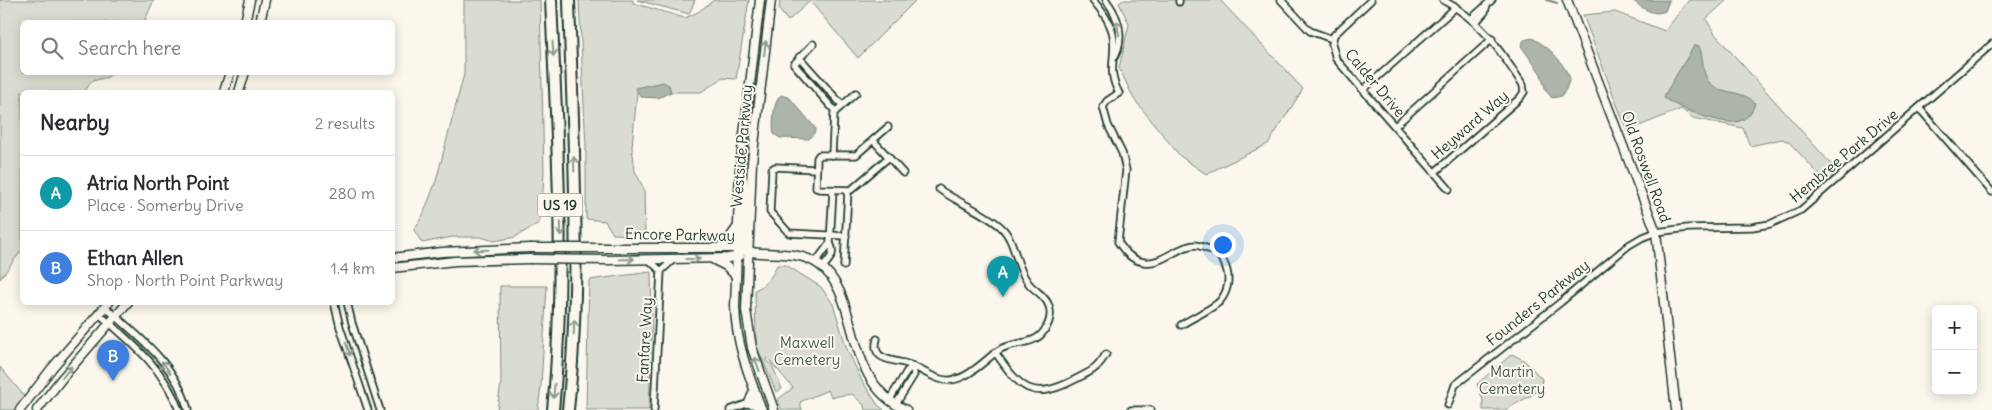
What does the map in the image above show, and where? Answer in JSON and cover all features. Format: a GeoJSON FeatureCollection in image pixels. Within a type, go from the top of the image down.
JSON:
{"type":"FeatureCollection","features":[{"type":"Feature","properties":{"kind":"highway","name":"US 19"},"geometry":{"type":"LineString","coordinates":[[551,0],[561,249],[559,336],[552,410]]}},
{"type":"Feature","properties":{"kind":"highway","name":"US 19"},"geometry":{"type":"LineString","coordinates":[[568,0],[576,255],[574,338],[568,410]]}},
{"type":"Feature","properties":{"kind":"main road"},"geometry":{"type":"LineString","coordinates":[[245,20],[250,0]]}},
{"type":"Feature","properties":{"kind":"main road"},"geometry":{"type":"LineString","coordinates":[[260,20],[265,0]]}},
{"type":"Feature","properties":{"kind":"main road","name":"Westside Parkway"},"geometry":{"type":"LineString","coordinates":[[760,0],[740,168],[735,307],[737,335],[741,353],[761,410]]}},
{"type":"Feature","properties":{"kind":"main road","name":"Westside Parkway"},"geometry":{"type":"LineString","coordinates":[[771,0],[752,162],[746,310],[752,348],[774,410]]}},
{"type":"Feature","properties":{"kind":"main road","name":"Old Roswell Road"},"geometry":{"type":"LineString","coordinates":[[1567,0],[1656,232],[1676,410]]}},
{"type":"Feature","properties":{"kind":"main road"},"geometry":{"type":"LineString","coordinates":[[225,90],[229,75]]}},
{"type":"Feature","properties":{"kind":"main road"},"geometry":{"type":"LineString","coordinates":[[240,90],[244,75]]}},
{"type":"Feature","properties":{"kind":"main road"},"geometry":{"type":"LineString","coordinates":[[736,258],[748,253],[743,240],[744,193],[740,168]]}},
{"type":"Feature","properties":{"kind":"main road"},"geometry":{"type":"LineString","coordinates":[[720,247],[738,228]]}},
{"type":"Feature","properties":{"kind":"main road","name":"Encore Parkway"},"geometry":{"type":"LineString","coordinates":[[395,258],[442,252],[530,248],[720,247],[737,248],[748,253],[795,254],[815,263],[828,273],[840,294],[862,363],[869,377],[880,392],[906,410]]}},
{"type":"Feature","properties":{"kind":"main road","name":"Encore Parkway"},"geometry":{"type":"LineString","coordinates":[[395,268],[455,261],[736,258]]}},
{"type":"Feature","properties":{"kind":"main road"},"geometry":{"type":"LineString","coordinates":[[712,259],[726,266],[736,276]]}},
{"type":"Feature","properties":{"kind":"main road"},"geometry":{"type":"LineString","coordinates":[[20,410],[56,362],[107,305]]}},
{"type":"Feature","properties":{"kind":"main road"},"geometry":{"type":"LineString","coordinates":[[37,410],[125,305]]}},
{"type":"Feature","properties":{"kind":"main road"},"geometry":{"type":"LineString","coordinates":[[754,390],[749,403],[755,404],[761,410]]}},
{"type":"Feature","properties":{"kind":"street"},"geometry":{"type":"LineString","coordinates":[[1094,0],[1111,28],[1114,42],[1112,78],[1119,93],[1107,101],[1103,107],[1108,125],[1122,153],[1126,170],[1118,242],[1129,256],[1144,262],[1156,262],[1175,251],[1196,245],[1212,250],[1225,261],[1228,273],[1227,288],[1220,302],[1181,325]]}},
{"type":"Feature","properties":{"kind":"street"},"geometry":{"type":"LineString","coordinates":[[1099,7],[1107,0],[1117,18],[1119,28],[1118,46],[1114,58]]}},
{"type":"Feature","properties":{"kind":"street","name":"Calder Drive"},"geometry":{"type":"LineString","coordinates":[[1281,0],[1310,32],[1332,39],[1336,59],[1450,189]]}},
{"type":"Feature","properties":{"kind":"street"},"geometry":{"type":"LineString","coordinates":[[1332,39],[1371,0]]}},
{"type":"Feature","properties":{"kind":"street","name":"Heyward Way"},"geometry":{"type":"LineString","coordinates":[[1435,172],[1520,98],[1524,92],[1523,85],[1492,39],[1474,20],[1443,0]]}},
{"type":"Feature","properties":{"kind":"street"},"geometry":{"type":"LineString","coordinates":[[1474,20],[1486,12],[1490,2]]}},
{"type":"Feature","properties":{"kind":"street"},"geometry":{"type":"LineString","coordinates":[[1363,90],[1456,7]]}},
{"type":"Feature","properties":{"kind":"street"},"geometry":{"type":"LineString","coordinates":[[1395,126],[1492,39]]}},
{"type":"Feature","properties":{"kind":"street"},"geometry":{"type":"LineString","coordinates":[[813,44],[794,62],[794,65],[835,111]]}},
{"type":"Feature","properties":{"kind":"street","name":"Hembree Park Drive"},"geometry":{"type":"LineString","coordinates":[[1656,232],[1688,228],[1752,227],[1770,224],[1788,217],[1814,200],[1992,44]]}},
{"type":"Feature","properties":{"kind":"street"},"geometry":{"type":"LineString","coordinates":[[799,57],[842,105]]}},
{"type":"Feature","properties":{"kind":"street"},"geometry":{"type":"LineString","coordinates":[[832,155],[835,111],[856,93]]}},
{"type":"Feature","properties":{"kind":"street"},"geometry":{"type":"LineString","coordinates":[[1919,108],[1992,192]]}},
{"type":"Feature","properties":{"kind":"street"},"geometry":{"type":"LineString","coordinates":[[888,127],[855,156],[821,154],[818,156],[816,188],[848,191],[889,157]]}},
{"type":"Feature","properties":{"kind":"street"},"geometry":{"type":"LineString","coordinates":[[873,140],[903,173]]}},
{"type":"Feature","properties":{"kind":"street"},"geometry":{"type":"LineString","coordinates":[[816,169],[775,167],[772,169],[769,211],[789,233],[846,236]]}},
{"type":"Feature","properties":{"kind":"street"},"geometry":{"type":"LineString","coordinates":[[877,339],[876,348],[881,357],[886,360],[899,361],[940,379],[955,380],[965,376],[1002,348],[1028,342],[1041,335],[1051,316],[1050,308],[1041,294],[1027,282],[1013,246],[1003,229],[939,189]]}},
{"type":"Feature","properties":{"kind":"street"},"geometry":{"type":"LineString","coordinates":[[815,263],[830,243],[833,190]]}},
{"type":"Feature","properties":{"kind":"street"},"geometry":{"type":"LineString","coordinates":[[844,266],[848,191]]}},
{"type":"Feature","properties":{"kind":"street","name":"Founders Parkway"},"geometry":{"type":"LineString","coordinates":[[1448,405],[1455,385],[1630,245],[1656,232]]}},
{"type":"Feature","properties":{"kind":"street"},"geometry":{"type":"LineString","coordinates":[[822,268],[833,256],[834,250],[830,243]]}},
{"type":"Feature","properties":{"kind":"street"},"geometry":{"type":"LineString","coordinates":[[647,259],[661,271],[674,259]]}},
{"type":"Feature","properties":{"kind":"street","name":"Fanfare Way"},"geometry":{"type":"LineString","coordinates":[[654,410],[661,271]]}},
{"type":"Feature","properties":{"kind":"street"},"geometry":{"type":"LineString","coordinates":[[107,305],[162,361],[179,387],[188,410]]}},
{"type":"Feature","properties":{"kind":"street"},"geometry":{"type":"LineString","coordinates":[[335,305],[340,327],[368,410]]}},
{"type":"Feature","properties":{"kind":"street"},"geometry":{"type":"LineString","coordinates":[[348,305],[380,410]]}},
{"type":"Feature","properties":{"kind":"street"},"geometry":{"type":"LineString","coordinates":[[99,314],[155,367],[171,392],[179,410]]}},
{"type":"Feature","properties":{"kind":"street"},"geometry":{"type":"LineString","coordinates":[[995,352],[1020,383],[1027,388],[1043,391],[1062,386],[1098,367],[1106,354]]}},
{"type":"Feature","properties":{"kind":"street"},"geometry":{"type":"LineString","coordinates":[[893,402],[898,385],[907,371],[913,366]]}},
{"type":"Feature","properties":{"kind":"street"},"geometry":{"type":"LineString","coordinates":[[893,402],[906,389],[914,375],[913,366]]}},
{"type":"Feature","properties":{"kind":"street"},"geometry":{"type":"LineString","coordinates":[[898,385],[906,389]]}},
{"type":"Feature","properties":{"kind":"street"},"geometry":{"type":"LineString","coordinates":[[730,410],[749,403]]}},
{"type":"Feature","properties":{"kind":"street"},"geometry":{"type":"LineString","coordinates":[[1131,410],[1152,410]]}},
{"type":"Feature","properties":{"kind":"green space"},"geometry":{"type":"Polygon","coordinates":[[[0,0],[154,0],[145,20],[20,20],[20,75],[110,75],[92,81],[85,90],[20,90],[20,253],[0,279],[0,0]]]}},
{"type":"Feature","properties":{"kind":"green space"},"geometry":{"type":"Polygon","coordinates":[[[464,0],[540,0],[544,171],[542,212],[539,223],[515,237],[495,241],[480,237],[452,237],[422,243],[414,230],[423,215],[436,181],[464,74],[464,0]]]}},
{"type":"Feature","properties":{"kind":"green space"},"geometry":{"type":"Polygon","coordinates":[[[579,0],[633,0],[633,3],[685,18],[698,12],[714,0],[749,0],[736,79],[723,78],[701,92],[637,92],[632,147],[635,171],[644,189],[645,235],[613,234],[605,221],[586,219],[586,148],[579,0]]]}},
{"type":"Feature","properties":{"kind":"green space"},"geometry":{"type":"Polygon","coordinates":[[[637,0],[695,0],[689,14],[637,0]]]}},
{"type":"Feature","properties":{"kind":"green space"},"geometry":{"type":"Polygon","coordinates":[[[780,0],[916,0],[858,58],[810,1],[788,21],[779,10],[780,0]]]}},
{"type":"Feature","properties":{"kind":"green space"},"geometry":{"type":"Polygon","coordinates":[[[1123,0],[1220,0],[1303,89],[1268,144],[1206,174],[1180,156],[1134,99],[1119,68],[1129,24],[1119,3],[1123,0]]]}},
{"type":"Feature","properties":{"kind":"green space"},"geometry":{"type":"Polygon","coordinates":[[[1689,0],[1727,0],[1706,19],[1715,34],[1839,173],[1827,183],[1789,142],[1782,139],[1750,146],[1743,128],[1693,118],[1681,109],[1627,131],[1583,15],[1615,12],[1665,31],[1689,0]]]}},
{"type":"Feature","properties":{"kind":"green space","name":"Maxwell Cemetery"},"geometry":{"type":"Polygon","coordinates":[[[777,265],[786,265],[821,287],[833,304],[847,349],[862,381],[878,405],[884,410],[865,410],[864,405],[852,394],[831,397],[828,390],[800,402],[802,410],[782,410],[777,400],[793,388],[767,357],[766,361],[772,365],[782,389],[776,392],[756,344],[755,290],[769,280],[777,265]]]}},
{"type":"Feature","properties":{"kind":"green space"},"geometry":{"type":"Polygon","coordinates":[[[651,272],[652,319],[649,410],[586,410],[589,280],[651,272]]]}},
{"type":"Feature","properties":{"kind":"green space"},"geometry":{"type":"Polygon","coordinates":[[[500,286],[547,286],[538,410],[497,410],[501,383],[500,286]]]}},
{"type":"Feature","properties":{"kind":"green space","name":"Martin Cemetery"},"geometry":{"type":"Polygon","coordinates":[[[1512,354],[1525,361],[1542,379],[1541,386],[1535,393],[1505,410],[1483,410],[1483,400],[1477,384],[1512,354]]]}},
{"type":"Feature","properties":{"kind":"green space"},"geometry":{"type":"Polygon","coordinates":[[[0,367],[30,403],[24,410],[0,410],[0,367]]]}},
{"type":"Feature","properties":{"kind":"shaded area"},"geometry":{"type":"Polygon","coordinates":[[[1632,0],[1669,1],[1665,11],[1656,13],[1639,6],[1632,0]]]}},
{"type":"Feature","properties":{"kind":"shaded area"},"geometry":{"type":"Polygon","coordinates":[[[1532,38],[1554,55],[1563,65],[1570,78],[1562,96],[1552,98],[1546,91],[1541,74],[1521,46],[1524,40],[1532,38]]]}},
{"type":"Feature","properties":{"kind":"shaded area"},"geometry":{"type":"Polygon","coordinates":[[[1698,45],[1708,81],[1717,88],[1745,96],[1755,103],[1750,114],[1743,120],[1733,122],[1713,119],[1690,111],[1664,98],[1694,46],[1698,45]]]}},
{"type":"Feature","properties":{"kind":"shaded area"},"geometry":{"type":"Polygon","coordinates":[[[663,82],[669,85],[671,92],[658,98],[641,97],[635,88],[663,82]]]}},
{"type":"Feature","properties":{"kind":"shaded area"},"geometry":{"type":"Polygon","coordinates":[[[781,95],[790,98],[816,129],[809,139],[780,138],[774,134],[773,119],[775,107],[781,95]]]}},
{"type":"Feature","properties":{"kind":"waterway"},"geometry":{"type":"LineString","coordinates":[[1547,0],[1557,3]]}},
{"type":"Feature","properties":{"kind":"place","name":"Atria North Point"},"geometry":{"type":"Point","coordinates":[1003,297]}},
{"type":"Feature","properties":{"kind":"place","name":"Ethan Allen"},"geometry":{"type":"Point","coordinates":[113,381]}}]}
